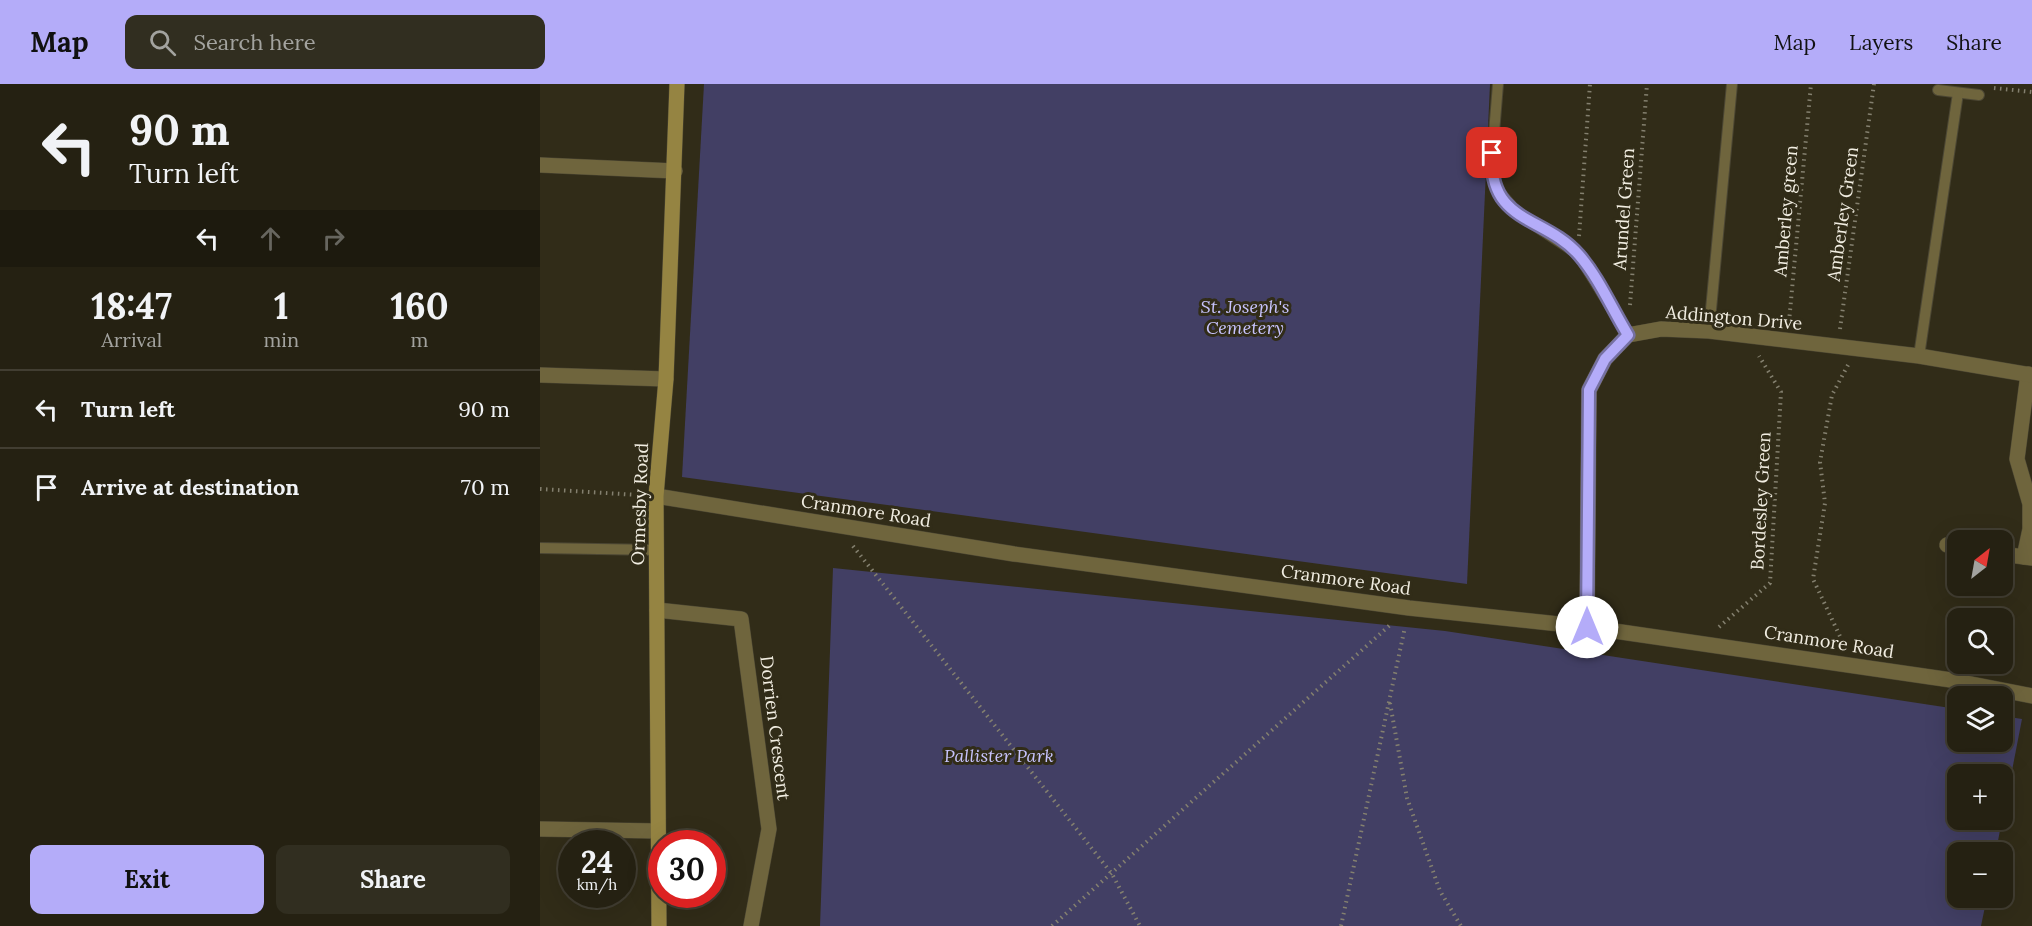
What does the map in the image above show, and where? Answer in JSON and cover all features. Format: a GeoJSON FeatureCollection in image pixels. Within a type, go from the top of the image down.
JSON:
{"type":"FeatureCollection","features":[{"type":"Feature","properties":{"kind":"street","name":"Ormesby Road"},"geometry":{"type":"LineString","coordinates":[[658,830],[656,496],[666,379],[677,84]]}},
{"type":"Feature","properties":{"kind":"street"},"geometry":{"type":"LineString","coordinates":[[540,165],[675,171]]}},
{"type":"Feature","properties":{"kind":"street","name":"Addington Drive"},"geometry":{"type":"LineString","coordinates":[[1628,335],[1661,329],[1709,331],[1919,356],[2030,374]]}},
{"type":"Feature","properties":{"kind":"street"},"geometry":{"type":"LineString","coordinates":[[1587,627],[1589,390],[1605,359],[1628,335]]}},
{"type":"Feature","properties":{"kind":"street"},"geometry":{"type":"LineString","coordinates":[[2013,556],[2028,558],[2030,504],[2017,459],[2030,374]]}},
{"type":"Feature","properties":{"kind":"street"},"geometry":{"type":"LineString","coordinates":[[540,375],[666,379]]}},
{"type":"Feature","properties":{"kind":"street","name":"Cranmore Road"},"geometry":{"type":"LineString","coordinates":[[656,496],[1014,554],[1409,608],[1587,627],[1854,665],[2032,696]]}},
{"type":"Feature","properties":{"kind":"street","name":"Dorrien Crescent"},"geometry":{"type":"LineString","coordinates":[[657,610],[741,619],[769,829],[751,926]]}},
{"type":"Feature","properties":{"kind":"street"},"geometry":{"type":"LineString","coordinates":[[540,829],[648,831]]}},
{"type":"Feature","properties":{"kind":"street","name":"Ormesby Road"},"geometry":{"type":"LineString","coordinates":[[659,908],[659,926]]}},
{"type":"Feature","properties":{"kind":"lane"},"geometry":{"type":"LineString","coordinates":[[1498,84],[1491,171],[1496,188],[1519,215],[1578,254],[1628,335]]}},
{"type":"Feature","properties":{"kind":"lane"},"geometry":{"type":"LineString","coordinates":[[1709,331],[1732,84]]}},
{"type":"Feature","properties":{"kind":"lane"},"geometry":{"type":"LineString","coordinates":[[1938,90],[1979,95]]}},
{"type":"Feature","properties":{"kind":"lane"},"geometry":{"type":"LineString","coordinates":[[1919,356],[1958,93]]}},
{"type":"Feature","properties":{"kind":"lane"},"geometry":{"type":"LineString","coordinates":[[540,548],[657,550]]}},
{"type":"Feature","properties":{"kind":"path"},"geometry":{"type":"LineString","coordinates":[[1578,254],[1590,84]]}},
{"type":"Feature","properties":{"kind":"path","name":"Arundel Green"},"geometry":{"type":"LineString","coordinates":[[1628,335],[1647,84]]}},
{"type":"Feature","properties":{"kind":"path","name":"Amberley green"},"geometry":{"type":"LineString","coordinates":[[1787,341],[1811,84]]}},
{"type":"Feature","properties":{"kind":"path","name":"Amberley Green"},"geometry":{"type":"LineString","coordinates":[[1854,665],[1813,579],[1825,502],[1820,462],[1832,396],[1848,366],[1845,349],[1874,84]]}},
{"type":"Feature","properties":{"kind":"path"},"geometry":{"type":"LineString","coordinates":[[1979,95],[1992,88],[2032,92]]}},
{"type":"Feature","properties":{"kind":"path","name":"Bordesley Green"},"geometry":{"type":"LineString","coordinates":[[1701,643],[1770,583],[1781,392],[1748,337]]}},
{"type":"Feature","properties":{"kind":"path"},"geometry":{"type":"LineString","coordinates":[[540,489],[656,496]]}},
{"type":"Feature","properties":{"kind":"path"},"geometry":{"type":"LineString","coordinates":[[837,526],[1112,874],[1140,926]]}},
{"type":"Feature","properties":{"kind":"path"},"geometry":{"type":"LineString","coordinates":[[1341,926],[1409,608]]}},
{"type":"Feature","properties":{"kind":"path"},"geometry":{"type":"LineString","coordinates":[[1052,926],[1409,608]]}},
{"type":"Feature","properties":{"kind":"path"},"geometry":{"type":"LineString","coordinates":[[1389,699],[1407,798],[1440,891],[1461,926]]}},
{"type":"Feature","properties":{"kind":"green space","name":"St. Joseph's Cemetery"},"geometry":{"type":"Polygon","coordinates":[[[704,84],[1490,84],[1467,584],[682,477],[704,84]]]}},
{"type":"Feature","properties":{"kind":"green space","name":"Pallister Park"},"geometry":{"type":"Polygon","coordinates":[[[833,568],[1445,631],[1947,707],[1947,752],[2013,752],[2013,718],[2022,719],[2013,765],[1947,764],[1947,830],[2000,830],[1998,842],[1947,842],[1947,908],[1985,908],[1981,926],[820,926],[833,568]]]}},
{"type":"Feature","properties":{"kind":"route"},"geometry":{"type":"LineString","coordinates":[[1492,153],[1491,171],[1496,188],[1505,202],[1519,215],[1562,241],[1578,254],[1590,270],[1628,335],[1605,359],[1589,390],[1587,627]]}}]}
